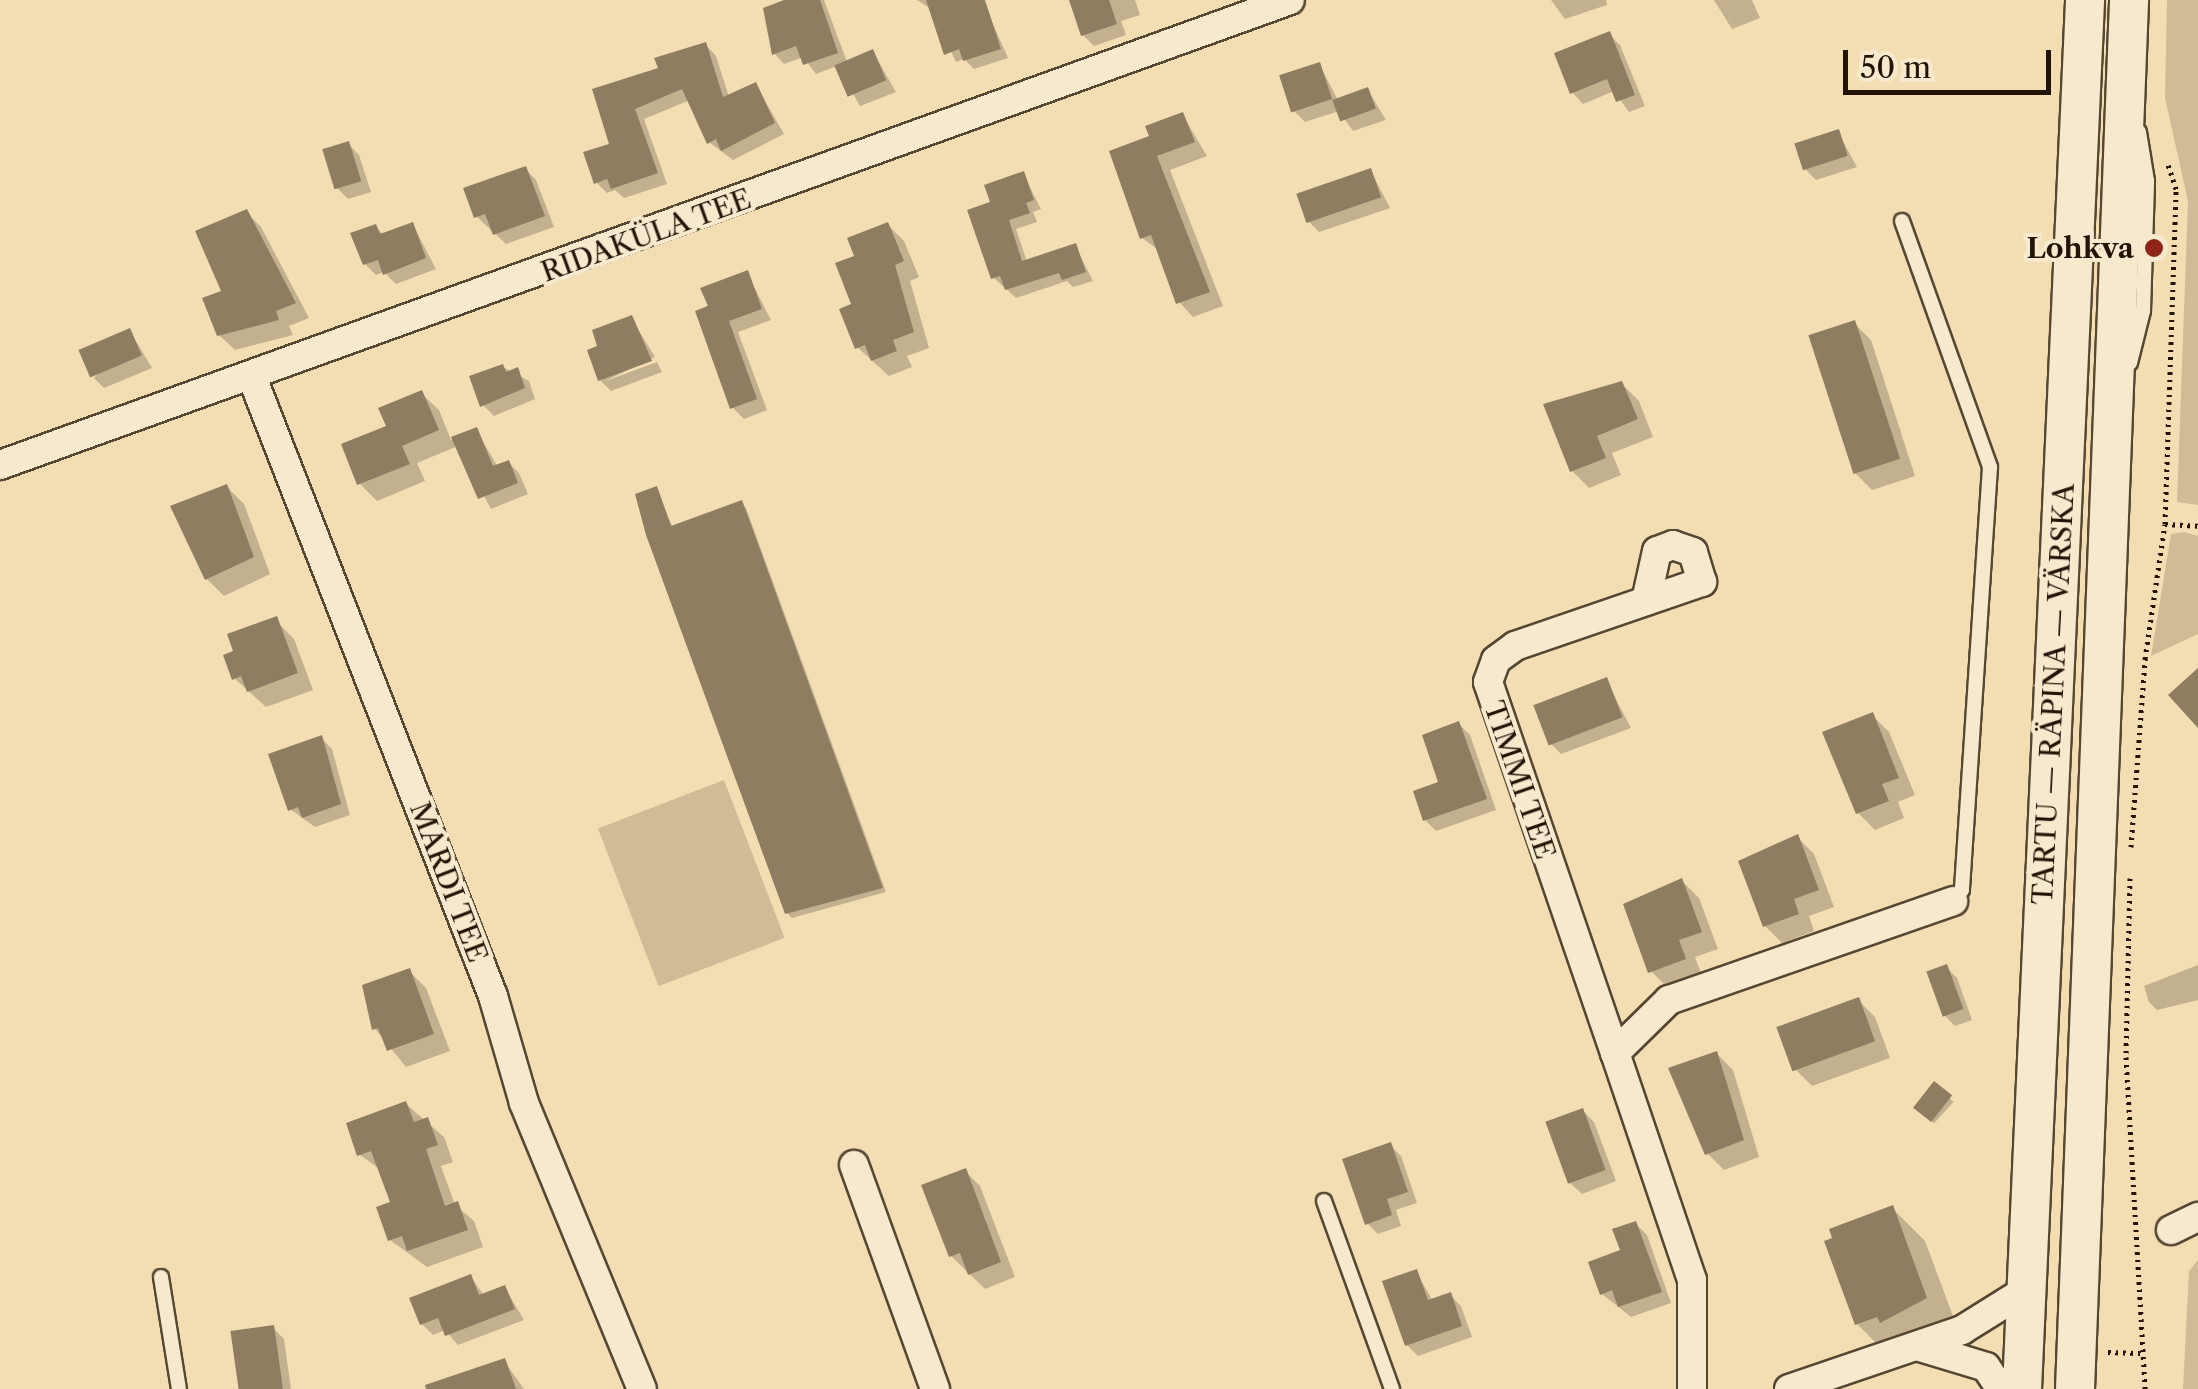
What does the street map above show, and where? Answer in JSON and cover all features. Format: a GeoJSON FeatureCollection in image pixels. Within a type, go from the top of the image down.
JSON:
{"type":"FeatureCollection","features":[{"type":"Feature","properties":{"kind":"main road","name":"TARTU — RÄPINA — VÄRSKA"},"geometry":{"type":"LineString","coordinates":[[2022,1389],[2085,0]]}},
{"type":"Feature","properties":{"kind":"main road","name":"TARTU — RÄPINA — VÄRSKA"},"geometry":{"type":"LineString","coordinates":[[2075,1389],[2129,0]]}},
{"type":"Feature","properties":{"kind":"street","name":"RIDAKÜLA TEE"},"geometry":{"type":"LineString","coordinates":[[0,465],[1290,0]]}},
{"type":"Feature","properties":{"kind":"street","name":"MARDI TEE"},"geometry":{"type":"LineString","coordinates":[[252,377],[493,996],[524,1103],[642,1389]]}},
{"type":"Feature","properties":{"kind":"street","name":"TIMMI TEE"},"geometry":{"type":"LineString","coordinates":[[1646,601],[1515,646],[1496,660],[1488,682],[1692,1280],[1692,1389]]}},
{"type":"Feature","properties":{"kind":"street"},"geometry":{"type":"LineString","coordinates":[[1616,1053],[1644,1018],[1669,1000],[1952,900]]}},
{"type":"Feature","properties":{"kind":"street"},"geometry":{"type":"LineString","coordinates":[[854,1165],[936,1389]]}},
{"type":"Feature","properties":{"kind":"street"},"geometry":{"type":"LineString","coordinates":[[2171,1230],[2198,1216]]}},
{"type":"Feature","properties":{"kind":"street"},"geometry":{"type":"LineString","coordinates":[[1789,1389],[1980,1323],[2026,1290]]}},
{"type":"Feature","properties":{"kind":"street"},"geometry":{"type":"LineString","coordinates":[[1916,1346],[1986,1367],[2000,1389]]}},
{"type":"Feature","properties":{"kind":"lane"},"geometry":{"type":"LineString","coordinates":[[2068,0],[2080,114]]}},
{"type":"Feature","properties":{"kind":"lane"},"geometry":{"type":"LineString","coordinates":[[1902,221],[1990,467],[1962,890],[1952,900]]}},
{"type":"Feature","properties":{"kind":"lane"},"geometry":{"type":"LineString","coordinates":[[1324,1200],[1392,1389]]}},
{"type":"Feature","properties":{"kind":"lane"},"geometry":{"type":"LineString","coordinates":[[161,1278],[179,1389]]}},
{"type":"Feature","properties":{"kind":"path"},"geometry":{"type":"LineString","coordinates":[[2131,856],[2145,660],[2164,524],[2176,189],[2164,151]]}},
{"type":"Feature","properties":{"kind":"path"},"geometry":{"type":"LineString","coordinates":[[2164,524],[2198,526]]}},
{"type":"Feature","properties":{"kind":"path"},"geometry":{"type":"LineString","coordinates":[[2130,874],[2126,1057],[2146,1389]]}},
{"type":"Feature","properties":{"kind":"shaded area"},"geometry":{"type":"Polygon","coordinates":[[[2167,0],[2198,0],[2198,505],[2177,502],[2188,201],[2165,98],[2167,0]]]}},
{"type":"Feature","properties":{"kind":"shaded area"},"geometry":{"type":"Polygon","coordinates":[[[2171,534],[2198,536],[2198,634],[2151,656],[2171,534]]]}},
{"type":"Feature","properties":{"kind":"shaded area"},"geometry":{"type":"Polygon","coordinates":[[[724,780],[785,938],[659,986],[598,828],[724,780]]]}},
{"type":"Feature","properties":{"kind":"shaded area"},"geometry":{"type":"Polygon","coordinates":[[[2198,1260],[2198,1389],[2183,1389],[2189,1271],[2198,1260]]]}},
{"type":"Feature","properties":{"kind":"building"},"geometry":{"type":"Polygon","coordinates":[[[784,0],[820,0],[838,53],[803,65],[796,46],[772,55],[763,8],[784,0]]]}},
{"type":"Feature","properties":{"kind":"building"},"geometry":{"type":"Polygon","coordinates":[[[926,0],[985,0],[1001,49],[963,61],[959,49],[944,55],[926,0]]]}},
{"type":"Feature","properties":{"kind":"building"},"geometry":{"type":"Polygon","coordinates":[[[1069,0],[1109,0],[1117,24],[1081,36],[1069,0]]]}},
{"type":"Feature","properties":{"kind":"building"},"geometry":{"type":"Polygon","coordinates":[[[1610,31],[1635,95],[1616,102],[1607,79],[1570,94],[1554,53],[1610,31]]]}},
{"type":"Feature","properties":{"kind":"building"},"geometry":{"type":"Polygon","coordinates":[[[706,42],[723,97],[756,82],[775,123],[721,151],[716,139],[707,144],[682,89],[635,109],[658,173],[611,189],[607,179],[594,184],[583,152],[609,144],[592,89],[658,68],[654,58],[706,42]]]}},
{"type":"Feature","properties":{"kind":"building"},"geometry":{"type":"Polygon","coordinates":[[[873,49],[886,80],[848,97],[834,65],[873,49]]]}},
{"type":"Feature","properties":{"kind":"building"},"geometry":{"type":"Polygon","coordinates":[[[1320,62],[1332,99],[1291,112],[1279,75],[1320,62]]]}},
{"type":"Feature","properties":{"kind":"building"},"geometry":{"type":"Polygon","coordinates":[[[1368,87],[1376,109],[1340,122],[1332,100],[1368,87]]]}},
{"type":"Feature","properties":{"kind":"building"},"geometry":{"type":"Polygon","coordinates":[[[1183,112],[1195,142],[1157,156],[1210,292],[1176,304],[1151,235],[1140,239],[1109,151],[1149,136],[1145,126],[1183,112]]]}},
{"type":"Feature","properties":{"kind":"building"},"geometry":{"type":"Polygon","coordinates":[[[1839,129],[1848,156],[1803,170],[1794,144],[1839,129]]]}},
{"type":"Feature","properties":{"kind":"building"},"geometry":{"type":"Polygon","coordinates":[[[349,141],[361,181],[335,189],[322,149],[349,141]]]}},
{"type":"Feature","properties":{"kind":"building"},"geometry":{"type":"Polygon","coordinates":[[[526,166],[545,216],[493,235],[485,214],[474,218],[463,188],[526,166]]]}},
{"type":"Feature","properties":{"kind":"building"},"geometry":{"type":"Polygon","coordinates":[[[1371,168],[1381,197],[1306,223],[1296,194],[1371,168]]]}},
{"type":"Feature","properties":{"kind":"building"},"geometry":{"type":"Polygon","coordinates":[[[1024,171],[1034,200],[1026,203],[1030,213],[1009,220],[1022,261],[1076,243],[1086,272],[1062,280],[1059,273],[1005,290],[1000,276],[991,279],[967,210],[990,202],[984,185],[1024,171]]]}},
{"type":"Feature","properties":{"kind":"building"},"geometry":{"type":"Polygon","coordinates":[[[247,209],[296,303],[276,311],[279,320],[217,336],[202,298],[221,291],[195,231],[247,209]]]}},
{"type":"Feature","properties":{"kind":"building"},"geometry":{"type":"Polygon","coordinates":[[[413,222],[426,258],[383,275],[378,260],[363,265],[350,233],[376,224],[380,234],[413,222]]]}},
{"type":"Feature","properties":{"kind":"building"},"geometry":{"type":"Polygon","coordinates":[[[888,222],[904,261],[895,265],[914,332],[893,340],[897,351],[871,361],[865,345],[855,349],[839,309],[851,304],[835,263],[854,256],[847,238],[888,222]]]}},
{"type":"Feature","properties":{"kind":"building"},"geometry":{"type":"Polygon","coordinates":[[[748,270],[762,309],[729,321],[757,399],[730,409],[695,311],[708,306],[700,288],[748,270]]]}},
{"type":"Feature","properties":{"kind":"building"},"geometry":{"type":"Polygon","coordinates":[[[632,315],[652,361],[598,381],[587,350],[597,346],[592,330],[632,315]]]}},
{"type":"Feature","properties":{"kind":"building"},"geometry":{"type":"Polygon","coordinates":[[[1855,320],[1900,459],[1854,474],[1808,335],[1855,320]]]}},
{"type":"Feature","properties":{"kind":"building"},"geometry":{"type":"Polygon","coordinates":[[[130,328],[142,356],[90,377],[78,350],[130,328]]]}},
{"type":"Feature","properties":{"kind":"building"},"geometry":{"type":"Polygon","coordinates":[[[503,364],[506,372],[518,367],[525,388],[480,407],[469,376],[503,364]]]}},
{"type":"Feature","properties":{"kind":"building"},"geometry":{"type":"Polygon","coordinates":[[[1622,381],[1638,419],[1597,436],[1606,458],[1570,472],[1543,404],[1622,381]]]}},
{"type":"Feature","properties":{"kind":"building"},"geometry":{"type":"Polygon","coordinates":[[[422,390],[439,430],[402,446],[410,464],[357,485],[341,444],[386,426],[378,408],[422,390]]]}},
{"type":"Feature","properties":{"kind":"building"},"geometry":{"type":"Polygon","coordinates":[[[477,427],[493,466],[509,460],[518,483],[478,499],[451,437],[477,427]]]}},
{"type":"Feature","properties":{"kind":"building"},"geometry":{"type":"Polygon","coordinates":[[[227,484],[254,557],[205,580],[170,506],[227,484]]]}},
{"type":"Feature","properties":{"kind":"building"},"geometry":{"type":"Polygon","coordinates":[[[657,486],[671,526],[742,500],[883,888],[785,914],[646,535],[635,494],[657,486]]]}},
{"type":"Feature","properties":{"kind":"building"},"geometry":{"type":"Polygon","coordinates":[[[277,616],[298,673],[247,692],[241,676],[232,680],[223,655],[233,651],[227,634],[277,616]]]}},
{"type":"Feature","properties":{"kind":"building"},"geometry":{"type":"Polygon","coordinates":[[[2198,668],[2198,728],[2168,695],[2198,668]]]}},
{"type":"Feature","properties":{"kind":"building"},"geometry":{"type":"Polygon","coordinates":[[[1607,677],[1622,717],[1549,745],[1533,705],[1607,677]]]}},
{"type":"Feature","properties":{"kind":"building"},"geometry":{"type":"Polygon","coordinates":[[[1873,712],[1899,778],[1882,784],[1889,801],[1856,814],[1822,732],[1873,712]]]}},
{"type":"Feature","properties":{"kind":"building"},"geometry":{"type":"Polygon","coordinates":[[[1459,721],[1487,799],[1423,821],[1413,791],[1438,782],[1422,735],[1459,721]]]}},
{"type":"Feature","properties":{"kind":"building"},"geometry":{"type":"Polygon","coordinates":[[[322,735],[341,804],[302,818],[298,807],[288,811],[268,754],[322,735]]]}},
{"type":"Feature","properties":{"kind":"building"},"geometry":{"type":"Polygon","coordinates":[[[1798,834],[1819,890],[1794,899],[1799,914],[1763,927],[1738,861],[1798,834]]]}},
{"type":"Feature","properties":{"kind":"building"},"geometry":{"type":"Polygon","coordinates":[[[1682,878],[1702,932],[1679,940],[1686,959],[1648,973],[1623,904],[1682,878]]]}},
{"type":"Feature","properties":{"kind":"building"},"geometry":{"type":"Polygon","coordinates":[[[1947,964],[1963,1009],[1943,1017],[1926,972],[1947,964]]]}},
{"type":"Feature","properties":{"kind":"building"},"geometry":{"type":"Polygon","coordinates":[[[410,968],[434,1034],[387,1051],[378,1028],[372,1030],[362,985],[410,968]]]}},
{"type":"Feature","properties":{"kind":"building"},"geometry":{"type":"Polygon","coordinates":[[[1859,997],[1875,1041],[1792,1071],[1776,1027],[1859,997]]]}},
{"type":"Feature","properties":{"kind":"building"},"geometry":{"type":"Polygon","coordinates":[[[1717,1051],[1744,1140],[1705,1155],[1668,1068],[1717,1051]]]}},
{"type":"Feature","properties":{"kind":"building"},"geometry":{"type":"Polygon","coordinates":[[[1934,1081],[1952,1095],[1931,1122],[1913,1108],[1934,1081]]]}},
{"type":"Feature","properties":{"kind":"building"},"geometry":{"type":"Polygon","coordinates":[[[406,1101],[414,1122],[428,1117],[438,1145],[426,1149],[445,1206],[458,1201],[468,1230],[407,1251],[402,1236],[388,1241],[376,1207],[390,1202],[371,1151],[357,1156],[346,1123],[406,1101]]]}},
{"type":"Feature","properties":{"kind":"building"},"geometry":{"type":"Polygon","coordinates":[[[1583,1108],[1606,1170],[1568,1184],[1545,1122],[1583,1108]]]}},
{"type":"Feature","properties":{"kind":"building"},"geometry":{"type":"Polygon","coordinates":[[[1391,1142],[1408,1192],[1387,1199],[1392,1215],[1365,1225],[1342,1159],[1391,1142]]]}},
{"type":"Feature","properties":{"kind":"building"},"geometry":{"type":"Polygon","coordinates":[[[966,1168],[1001,1262],[968,1275],[960,1253],[949,1257],[921,1185],[966,1168]]]}},
{"type":"Feature","properties":{"kind":"building"},"geometry":{"type":"Polygon","coordinates":[[[1893,1205],[1927,1298],[1880,1323],[1877,1317],[1855,1325],[1824,1241],[1832,1238],[1829,1229],[1893,1205]]]}},
{"type":"Feature","properties":{"kind":"building"},"geometry":{"type":"Polygon","coordinates":[[[1636,1221],[1662,1292],[1618,1307],[1612,1290],[1600,1295],[1588,1262],[1620,1250],[1612,1229],[1636,1221]]]}},
{"type":"Feature","properties":{"kind":"building"},"geometry":{"type":"Polygon","coordinates":[[[1417,1269],[1428,1300],[1451,1292],[1462,1326],[1405,1346],[1382,1281],[1417,1269]]]}},
{"type":"Feature","properties":{"kind":"building"},"geometry":{"type":"Polygon","coordinates":[[[471,1274],[479,1295],[505,1285],[515,1309],[445,1336],[438,1318],[420,1325],[409,1298],[471,1274]]]}},
{"type":"Feature","properties":{"kind":"building"},"geometry":{"type":"Polygon","coordinates":[[[274,1325],[283,1389],[239,1389],[230,1331],[274,1325]]]}},
{"type":"Feature","properties":{"kind":"building"},"geometry":{"type":"Polygon","coordinates":[[[505,1358],[516,1389],[426,1389],[425,1385],[505,1358]]]}},
{"type":"Feature","properties":{"kind":"place","name":"Lohkva"},"geometry":{"type":"Point","coordinates":[2154,248]}}]}
